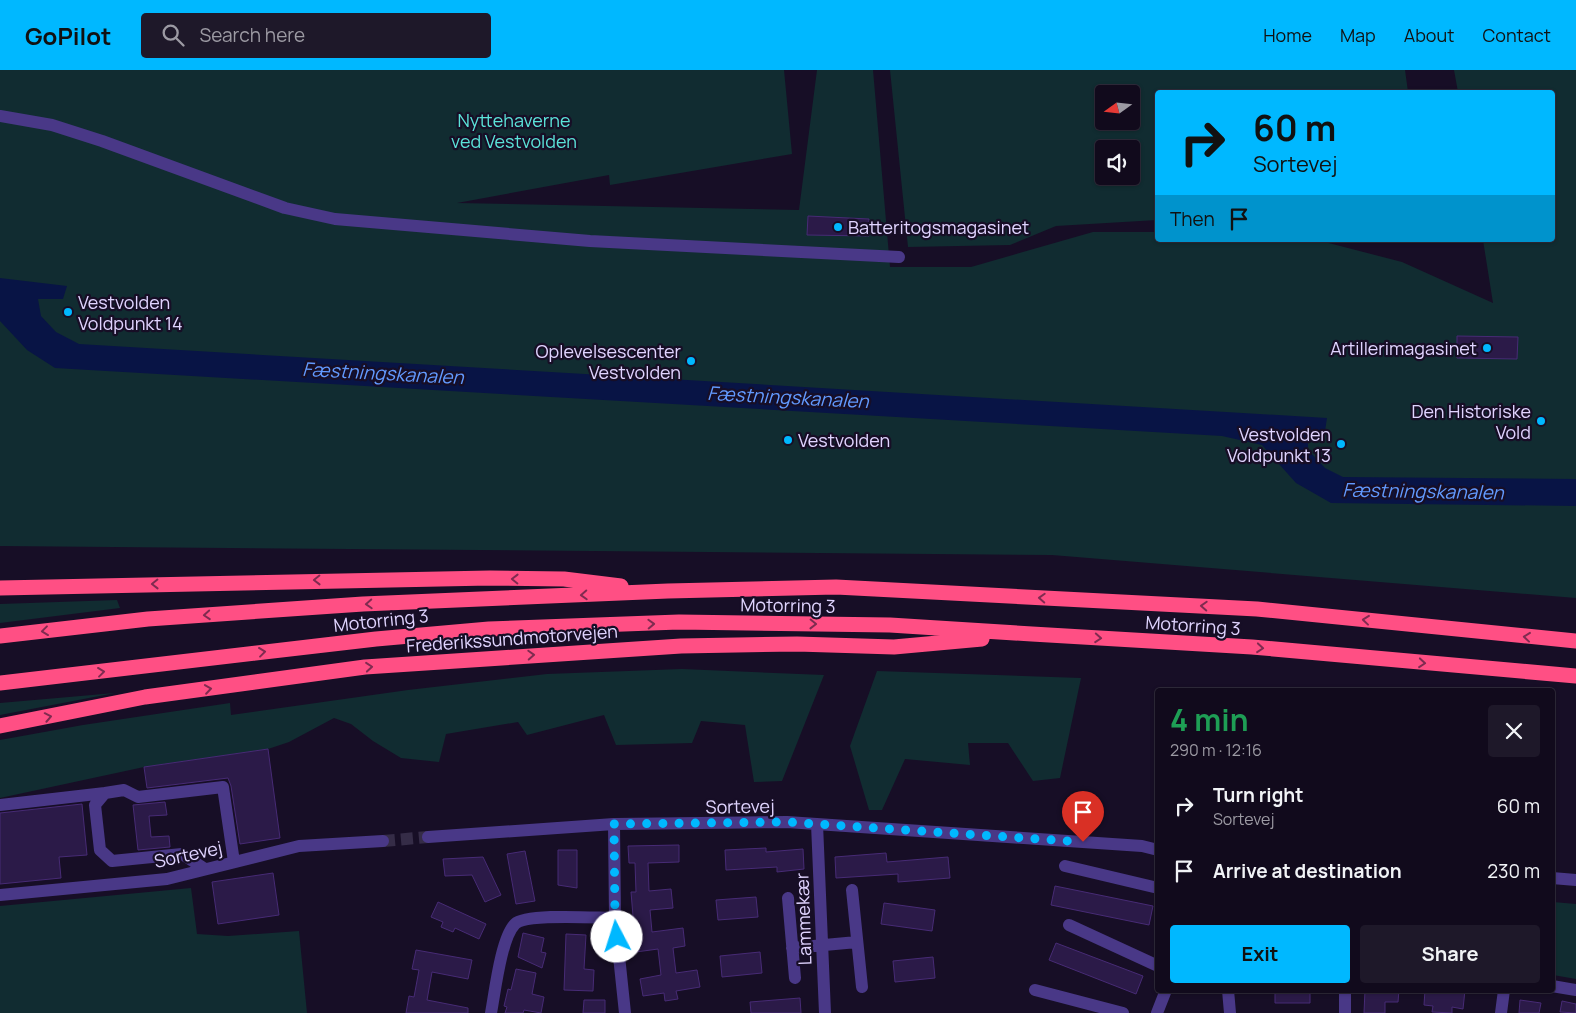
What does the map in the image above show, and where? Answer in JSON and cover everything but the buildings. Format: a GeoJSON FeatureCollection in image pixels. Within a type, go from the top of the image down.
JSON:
{"type":"FeatureCollection","features":[{"type":"Feature","properties":{"kind":"highway"},"geometry":{"type":"LineString","coordinates":[[0,588],[490,578],[564,579],[668,591]]}},
{"type":"Feature","properties":{"kind":"highway","name":"Motorring 3"},"geometry":{"type":"LineString","coordinates":[[668,591],[836,587],[1257,609],[1576,642]]}},
{"type":"Feature","properties":{"kind":"highway","name":"Frederikssundmotorvejen"},"geometry":{"type":"LineString","coordinates":[[0,636],[148,619],[343,606],[668,591]]}},
{"type":"Feature","properties":{"kind":"highway","name":"Motorring 3"},"geometry":{"type":"LineString","coordinates":[[0,683],[376,639],[489,629],[679,622],[890,626],[1252,647],[1576,676]]}},
{"type":"Feature","properties":{"kind":"highway","name":"Frederikssundmotorvejen"},"geometry":{"type":"LineString","coordinates":[[0,726],[146,697],[365,667],[681,646],[797,644],[894,647],[1032,634]]}},
{"type":"Feature","properties":{"kind":"street"},"geometry":{"type":"LineString","coordinates":[[0,116],[52,125],[285,208],[335,219],[590,241],[899,257]]}},
{"type":"Feature","properties":{"kind":"street"},"geometry":{"type":"LineString","coordinates":[[0,805],[124,790],[138,797],[223,787],[234,862]]}},
{"type":"Feature","properties":{"kind":"street"},"geometry":{"type":"LineString","coordinates":[[105,793],[95,805],[100,850],[112,861],[182,854],[205,869]]}},
{"type":"Feature","properties":{"kind":"street","name":"Sortevej"},"geometry":{"type":"LineString","coordinates":[[428,837],[614,824],[787,822],[1142,846],[1155,849]]}},
{"type":"Feature","properties":{"kind":"street"},"geometry":{"type":"LineString","coordinates":[[614,824],[615,918],[625,1013]]}},
{"type":"Feature","properties":{"kind":"street","name":"Lammekær"},"geometry":{"type":"LineString","coordinates":[[817,824],[825,1013]]}},
{"type":"Feature","properties":{"kind":"street","name":"Sortevej"},"geometry":{"type":"LineString","coordinates":[[0,895],[167,879],[299,846],[383,841]]}},
{"type":"Feature","properties":{"kind":"street","name":"Sortevej"},"geometry":{"type":"LineString","coordinates":[[1142,846],[1155,844]]}},
{"type":"Feature","properties":{"kind":"street"},"geometry":{"type":"LineString","coordinates":[[1065,866],[1155,887]]}},
{"type":"Feature","properties":{"kind":"street"},"geometry":{"type":"LineString","coordinates":[[1555,878],[1576,880]]}},
{"type":"Feature","properties":{"kind":"street"},"geometry":{"type":"LineString","coordinates":[[852,890],[862,987]]}},
{"type":"Feature","properties":{"kind":"street"},"geometry":{"type":"LineString","coordinates":[[788,898],[794,978]]}},
{"type":"Feature","properties":{"kind":"street"},"geometry":{"type":"LineString","coordinates":[[491,1013],[505,940],[516,923],[531,918],[615,918]]}},
{"type":"Feature","properties":{"kind":"street"},"geometry":{"type":"LineString","coordinates":[[1069,926],[1155,965]]}},
{"type":"Feature","properties":{"kind":"street"},"geometry":{"type":"LineString","coordinates":[[792,948],[857,942]]}},
{"type":"Feature","properties":{"kind":"street"},"geometry":{"type":"LineString","coordinates":[[1555,986],[1576,990]]}},
{"type":"Feature","properties":{"kind":"street"},"geometry":{"type":"LineString","coordinates":[[1035,990],[1123,1013]]}},
{"type":"Feature","properties":{"kind":"street"},"geometry":{"type":"LineString","coordinates":[[1157,1013],[1165,993]]}},
{"type":"Feature","properties":{"kind":"street"},"geometry":{"type":"LineString","coordinates":[[1228,993],[1230,1013]]}},
{"type":"Feature","properties":{"kind":"street"},"geometry":{"type":"LineString","coordinates":[[1345,993],[1345,1013]]}},
{"type":"Feature","properties":{"kind":"street"},"geometry":{"type":"LineString","coordinates":[[1501,1013],[1504,993]]}},
{"type":"Feature","properties":{"kind":"green space","name":"Vestvolden"},"geometry":{"type":"Polygon","coordinates":[[[0,70],[784,70],[792,154],[610,185],[609,175],[457,203],[799,210],[817,70],[873,70],[890,267],[971,267],[1093,232],[1155,232],[1155,242],[1325,242],[1402,262],[1493,303],[1483,242],[1555,242],[1555,90],[1458,90],[1454,70],[1576,70],[1576,598],[1052,555],[0,546],[0,70]]]}},
{"type":"Feature","properties":{"kind":"green space"},"geometry":{"type":"Polygon","coordinates":[[[890,70],[1405,70],[1408,90],[1155,90],[1155,220],[1056,226],[1010,245],[908,247],[890,70]]]}},
{"type":"Feature","properties":{"kind":"green space"},"geometry":{"type":"Polygon","coordinates":[[[117,600],[120,608],[0,623],[0,604],[117,600]]]}},
{"type":"Feature","properties":{"kind":"green space"},"geometry":{"type":"Polygon","coordinates":[[[682,669],[824,675],[782,781],[754,782],[745,725],[701,721],[692,743],[616,745],[604,715],[527,735],[518,722],[446,734],[439,762],[401,758],[373,741],[351,724],[334,718],[289,742],[268,749],[144,767],[0,798],[0,740],[83,725],[230,703],[231,715],[408,690],[547,674],[682,669]]]}},
{"type":"Feature","properties":{"kind":"green space"},"geometry":{"type":"Polygon","coordinates":[[[877,671],[1081,678],[1060,778],[1033,781],[1008,743],[968,743],[970,765],[905,759],[882,810],[869,810],[850,746],[877,671]]]}},
{"type":"Feature","properties":{"kind":"green space"},"geometry":{"type":"Polygon","coordinates":[[[115,693],[0,715],[0,703],[115,693]]]}},
{"type":"Feature","properties":{"kind":"green space"},"geometry":{"type":"Polygon","coordinates":[[[191,888],[197,934],[228,936],[299,931],[307,1013],[0,1013],[0,906],[191,888]]]}},
{"type":"Feature","properties":{"kind":"green space"},"geometry":{"type":"Polygon","coordinates":[[[1555,902],[1576,904],[1576,979],[1555,975],[1555,902]]]}},
{"type":"Feature","properties":{"kind":"water","name":"Fæstningskanalen"},"geometry":{"type":"Polygon","coordinates":[[[0,278],[67,286],[63,299],[38,299],[41,316],[56,332],[79,344],[1327,418],[1325,431],[1308,434],[1308,450],[1325,468],[1343,477],[1576,479],[1576,506],[1331,503],[1296,483],[1262,445],[1222,436],[55,368],[27,350],[0,321],[0,278]]]}},
{"type":"Feature","properties":{"kind":"tunnel"},"geometry":{"type":"LineString","coordinates":[[383,841],[428,837]]}},
{"type":"Feature","properties":{"kind":"place","name":"Batteritogsmagasinet"},"geometry":{"type":"Point","coordinates":[838,227]}},
{"type":"Feature","properties":{"kind":"place","name":"Vestvolden Voldpunkt 14"},"geometry":{"type":"Point","coordinates":[68,312]}},
{"type":"Feature","properties":{"kind":"place","name":"Artillerimagasinet"},"geometry":{"type":"Point","coordinates":[1487,348]}},
{"type":"Feature","properties":{"kind":"place","name":"Oplevelsescenter Vestvolden"},"geometry":{"type":"Point","coordinates":[691,361]}},
{"type":"Feature","properties":{"kind":"place","name":"Den Historiske Vold"},"geometry":{"type":"Point","coordinates":[1541,421]}},
{"type":"Feature","properties":{"kind":"place","name":"Vestvolden"},"geometry":{"type":"Point","coordinates":[788,440]}},
{"type":"Feature","properties":{"kind":"place","name":"Vestvolden Voldpunkt 13"},"geometry":{"type":"Point","coordinates":[1341,444]}},
{"type":"Feature","properties":{"kind":"route"},"geometry":{"type":"LineString","coordinates":[[617,937],[614,824],[787,822],[1083,842]]}},
{"type":"Feature","properties":{"kind":"park label","name":"Nyttehaverne ved Vestvolden"},"geometry":{"type":"Point","coordinates":[514,130]}}]}
